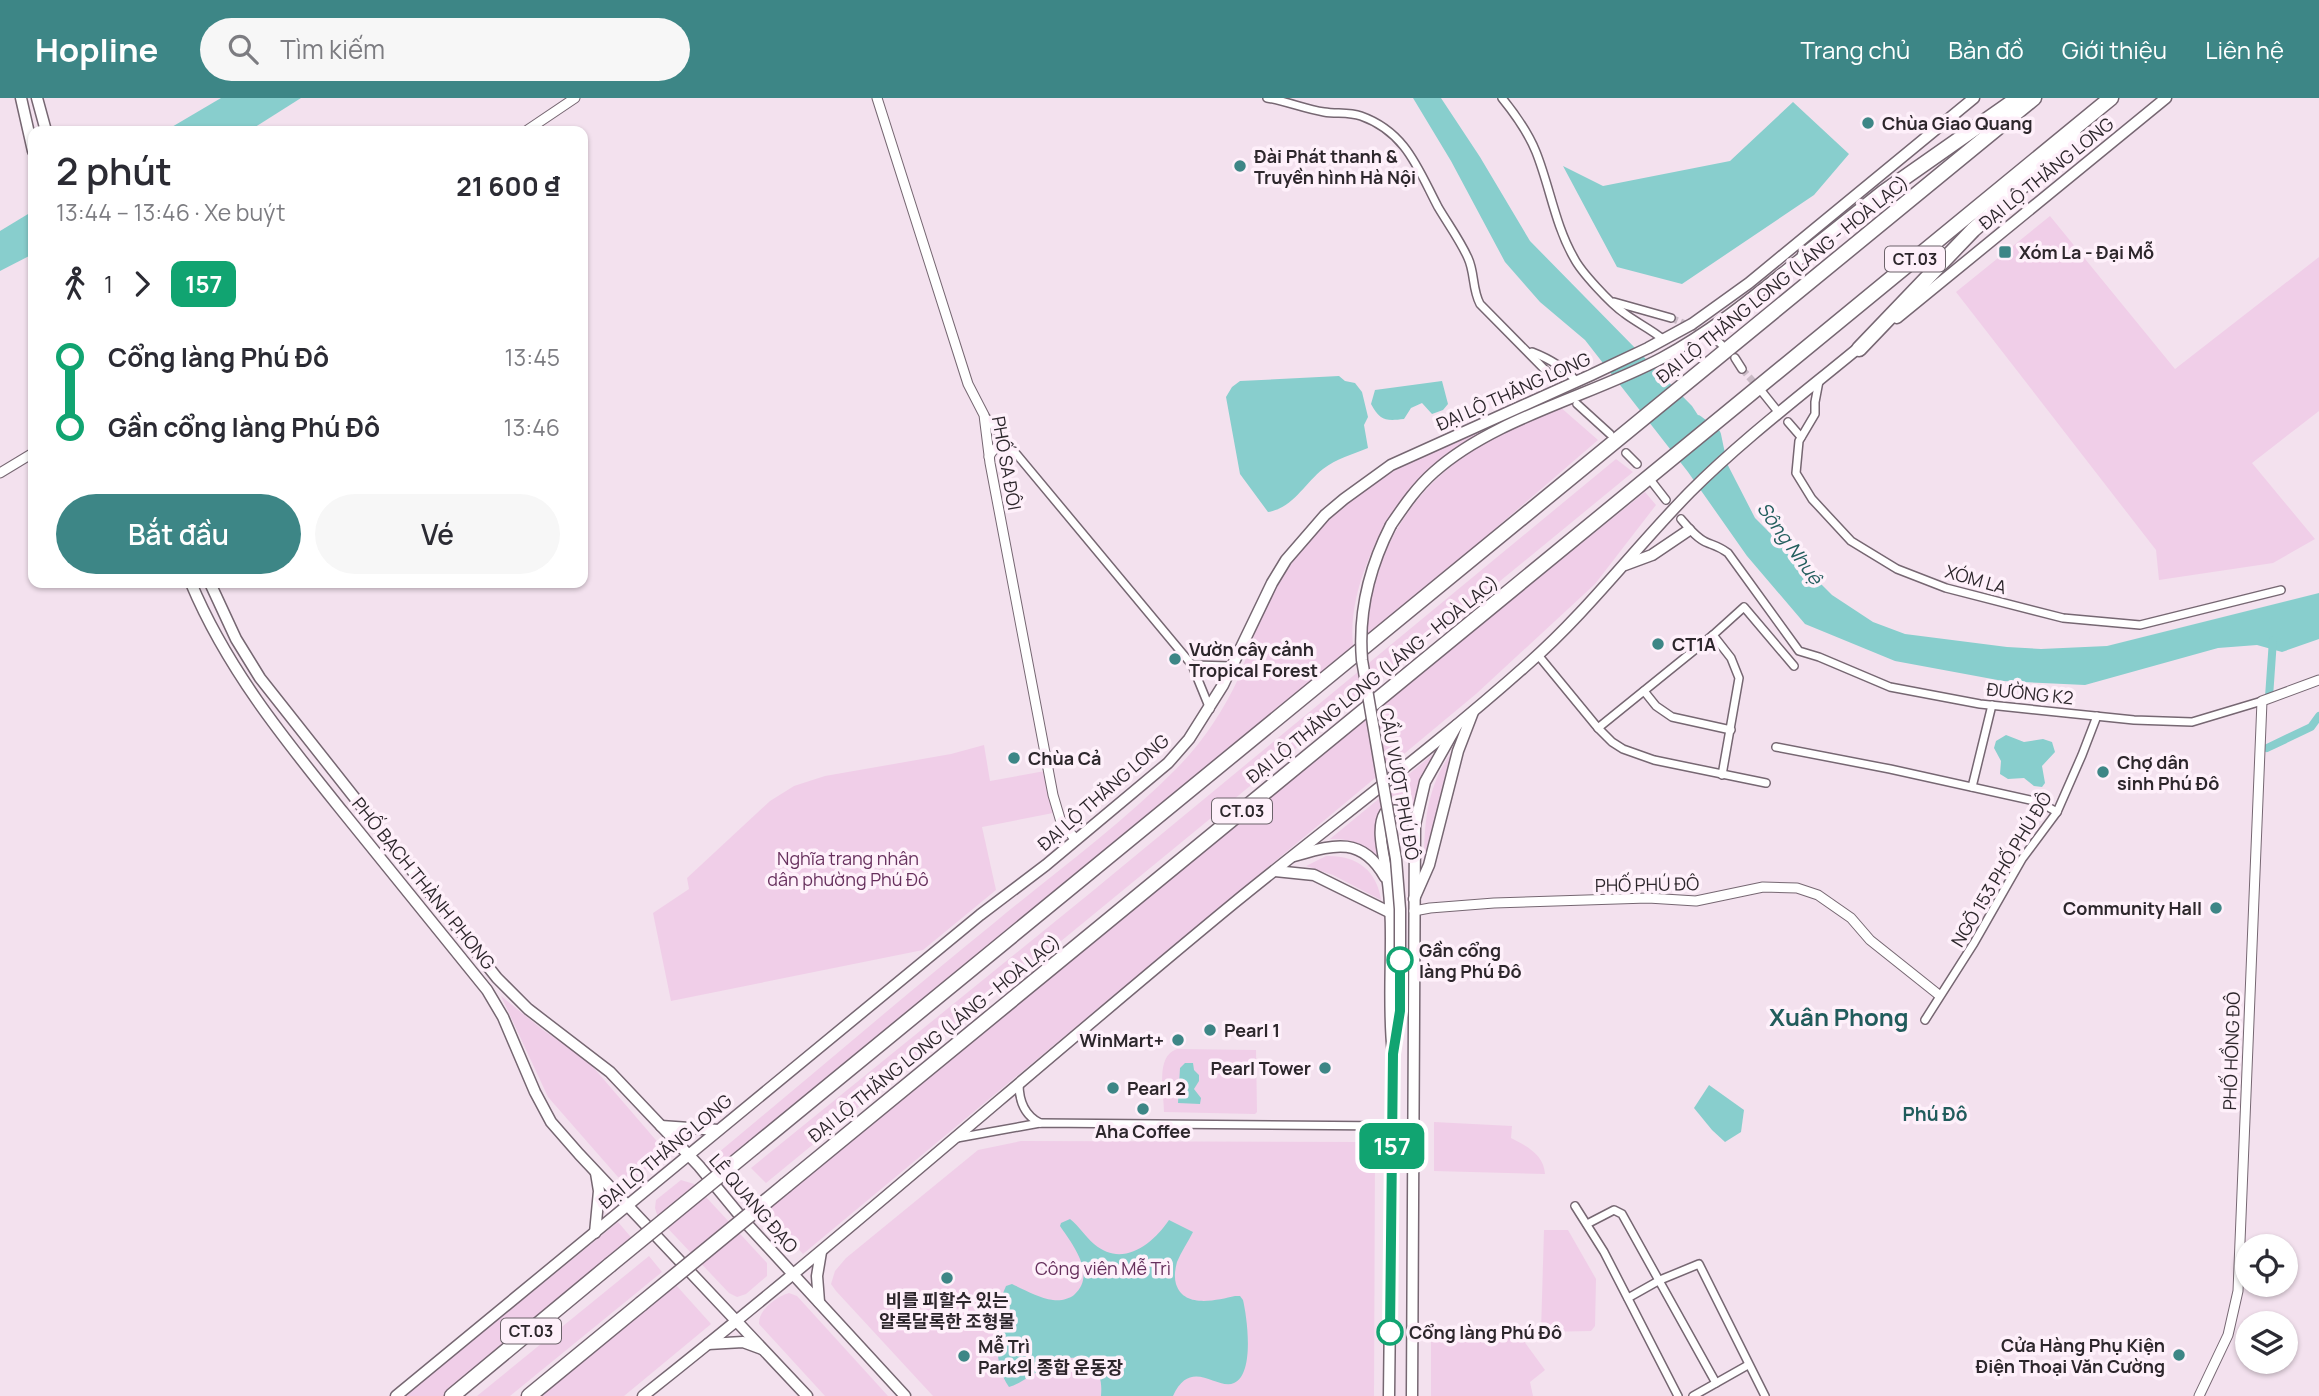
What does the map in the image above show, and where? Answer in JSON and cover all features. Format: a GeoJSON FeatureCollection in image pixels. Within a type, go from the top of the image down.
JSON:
{"type":"FeatureCollection","features":[{"type":"Feature","properties":{"kind":"highway"},"geometry":{"type":"LineString","coordinates":[[1805,255],[1884,192],[2018,98]]}},
{"type":"Feature","properties":{"kind":"highway","name":"ĐẠI LỘ THĂNG LONG (LÁNG - HOÀ LẠC)"},"geometry":{"type":"LineString","coordinates":[[452,1396],[2034,98]]}},
{"type":"Feature","properties":{"kind":"highway","name":"ĐẠI LỘ THĂNG LONG (LÁNG - HOÀ LẠC)"},"geometry":{"type":"LineString","coordinates":[[529,1396],[2111,98]]}},
{"type":"Feature","properties":{"kind":"highway"},"geometry":{"type":"LineString","coordinates":[[1858,349],[1973,230],[2121,98]]}},
{"type":"Feature","properties":{"kind":"main road"},"geometry":{"type":"LineString","coordinates":[[21,98],[28,129]]}},
{"type":"Feature","properties":{"kind":"main road"},"geometry":{"type":"LineString","coordinates":[[37,98],[45,126]]}},
{"type":"Feature","properties":{"kind":"main road","name":"ĐẠI LỘ THĂNG LONG"},"geometry":{"type":"LineString","coordinates":[[643,1396],[821,1252],[1235,902],[1459,723],[1538,655],[1692,490],[1731,454],[2166,98]]}},
{"type":"Feature","properties":{"kind":"main road","name":"ĐẠI LỘ THĂNG LONG"},"geometry":{"type":"LineString","coordinates":[[396,1396],[1168,763],[1210,709],[1286,560],[1325,515],[1344,499],[1391,465],[1648,348],[1718,307],[1873,182],[1966,100]]}},
{"type":"Feature","properties":{"kind":"main road","name":"ĐẠI LỘ THĂNG LONG"},"geometry":{"type":"LineString","coordinates":[[1391,525],[1421,485],[1446,462],[1483,437],[1662,358],[1719,323],[1805,255],[1873,182]]}},
{"type":"Feature","properties":{"kind":"main road","name":"CẦU VƯỢT PHÚ ĐÔ"},"geometry":{"type":"LineString","coordinates":[[1391,525],[1377,553],[1368,581],[1360,639],[1396,859],[1401,909],[1400,1011],[1393,1054]]}},
{"type":"Feature","properties":{"kind":"main road"},"geometry":{"type":"LineString","coordinates":[[1624,565],[1652,555],[1689,530]]}},
{"type":"Feature","properties":{"kind":"main road","name":"PHỐ BẠCH THÀNH PHONG"},"geometry":{"type":"LineString","coordinates":[[198,588],[219,640],[250,692],[307,767],[487,989],[503,1017],[551,1122],[628,1205]]}},
{"type":"Feature","properties":{"kind":"main road","name":"PHỐ BẠCH THÀNH PHONG"},"geometry":{"type":"LineString","coordinates":[[212,588],[236,639],[260,678],[497,978],[528,1009],[610,1072],[687,1155]]}},
{"type":"Feature","properties":{"kind":"main road"},"geometry":{"type":"LineString","coordinates":[[1414,905],[1429,865],[1458,751],[1474,710]]}},
{"type":"Feature","properties":{"kind":"main road"},"geometry":{"type":"LineString","coordinates":[[1412,1396],[1415,825],[1425,782],[1459,723]]}},
{"type":"Feature","properties":{"kind":"main road"},"geometry":{"type":"LineString","coordinates":[[1389,1396],[1393,1054],[1390,1025],[1388,883],[1380,825],[1385,813],[1398,810],[1405,813],[1415,825]]}},
{"type":"Feature","properties":{"kind":"main road"},"geometry":{"type":"LineString","coordinates":[[1294,856],[1331,845],[1351,847],[1371,858],[1388,883]]}},
{"type":"Feature","properties":{"kind":"main road"},"geometry":{"type":"LineString","coordinates":[[1275,871],[1314,875],[1389,912]]}},
{"type":"Feature","properties":{"kind":"main road"},"geometry":{"type":"LineString","coordinates":[[661,1126],[718,1130]]}},
{"type":"Feature","properties":{"kind":"main road","name":"LÊ QUANG ĐẠO"},"geometry":{"type":"LineString","coordinates":[[687,1155],[905,1396]]}},
{"type":"Feature","properties":{"kind":"main road"},"geometry":{"type":"LineString","coordinates":[[595,1233],[599,1191],[596,1173]]}},
{"type":"Feature","properties":{"kind":"main road"},"geometry":{"type":"LineString","coordinates":[[628,1205],[807,1396]]}},
{"type":"Feature","properties":{"kind":"main road"},"geometry":{"type":"LineString","coordinates":[[819,1302],[817,1276],[821,1252]]}},
{"type":"Feature","properties":{"kind":"main road"},"geometry":{"type":"LineString","coordinates":[[1390,1300],[1413,1301]]}},
{"type":"Feature","properties":{"kind":"main road"},"geometry":{"type":"LineString","coordinates":[[708,1344],[743,1342],[762,1349]]}},
{"type":"Feature","properties":{"kind":"street"},"geometry":{"type":"LineString","coordinates":[[533,126],[575,98]]}},
{"type":"Feature","properties":{"kind":"street","name":"PHỐ SA ĐÔI"},"geometry":{"type":"LineString","coordinates":[[877,98],[968,384],[984,415],[989,457],[1053,796],[1061,822],[1076,840]]}},
{"type":"Feature","properties":{"kind":"street"},"geometry":{"type":"LineString","coordinates":[[1267,98],[1324,112],[1363,117],[1399,141],[1418,165],[1437,205],[1466,254],[1472,270],[1475,295],[1480,304],[1554,379]]}},
{"type":"Feature","properties":{"kind":"street"},"geometry":{"type":"LineString","coordinates":[[1502,98],[1527,132],[1537,153],[1555,214],[1574,259],[1594,284],[1623,312],[1649,327],[1664,340]]}},
{"type":"Feature","properties":{"kind":"street"},"geometry":{"type":"LineString","coordinates":[[1614,302],[1671,318]]}},
{"type":"Feature","properties":{"kind":"street"},"geometry":{"type":"LineString","coordinates":[[1711,335],[1721,344]]}},
{"type":"Feature","properties":{"kind":"street"},"geometry":{"type":"LineString","coordinates":[[1528,351],[1550,359],[1566,370],[1576,382]]}},
{"type":"Feature","properties":{"kind":"street"},"geometry":{"type":"LineString","coordinates":[[1735,358],[1742,369]]}},
{"type":"Feature","properties":{"kind":"street","name":"XÓM LA"},"geometry":{"type":"LineString","coordinates":[[1819,380],[1815,414],[1801,437],[1796,473],[1812,499],[1851,541],[1897,569],[1946,588],[2063,618],[2140,625],[2281,590]]}},
{"type":"Feature","properties":{"kind":"street"},"geometry":{"type":"LineString","coordinates":[[1759,388],[1775,408]]}},
{"type":"Feature","properties":{"kind":"street"},"geometry":{"type":"LineString","coordinates":[[1577,404],[1610,435]]}},
{"type":"Feature","properties":{"kind":"street"},"geometry":{"type":"LineString","coordinates":[[984,415],[1192,666],[1210,709]]}},
{"type":"Feature","properties":{"kind":"street"},"geometry":{"type":"LineString","coordinates":[[1788,422],[1801,437]]}},
{"type":"Feature","properties":{"kind":"street"},"geometry":{"type":"LineString","coordinates":[[989,457],[997,447],[1013,450]]}},
{"type":"Feature","properties":{"kind":"street"},"geometry":{"type":"LineString","coordinates":[[1626,453],[1637,464]]}},
{"type":"Feature","properties":{"kind":"street"},"geometry":{"type":"LineString","coordinates":[[0,473],[28,456]]}},
{"type":"Feature","properties":{"kind":"street"},"geometry":{"type":"LineString","coordinates":[[1652,482],[1666,500]]}},
{"type":"Feature","properties":{"kind":"street"},"geometry":{"type":"LineString","coordinates":[[1681,519],[1689,530]]}},
{"type":"Feature","properties":{"kind":"street","name":"ĐƯỜNG K2"},"geometry":{"type":"LineString","coordinates":[[1689,530],[1728,553],[1799,651],[1890,687],[1992,705],[2134,720],[2192,722],[2262,701]]}},
{"type":"Feature","properties":{"kind":"street"},"geometry":{"type":"LineString","coordinates":[[1598,728],[1744,607],[1794,666]]}},
{"type":"Feature","properties":{"kind":"street"},"geometry":{"type":"LineString","coordinates":[[1713,635],[1731,658],[1739,678],[1722,775]]}},
{"type":"Feature","properties":{"kind":"street"},"geometry":{"type":"LineString","coordinates":[[1538,655],[1612,742],[1636,755],[1766,783]]}},
{"type":"Feature","properties":{"kind":"street"},"geometry":{"type":"LineString","coordinates":[[1192,666],[1231,666]]}},
{"type":"Feature","properties":{"kind":"street"},"geometry":{"type":"LineString","coordinates":[[2262,701],[2317,680]]}},
{"type":"Feature","properties":{"kind":"street"},"geometry":{"type":"LineString","coordinates":[[1644,691],[1663,713],[1731,730]]}},
{"type":"Feature","properties":{"kind":"street","name":"PHỐ HỒNG ĐÔ"},"geometry":{"type":"LineString","coordinates":[[2199,1396],[2228,1335],[2238,1291],[2262,701]]}},
{"type":"Feature","properties":{"kind":"street"},"geometry":{"type":"LineString","coordinates":[[1972,787],[1992,705]]}},
{"type":"Feature","properties":{"kind":"street","name":"NGÕ 153 PHỐ PHÚ ĐÔ"},"geometry":{"type":"LineString","coordinates":[[1939,995],[1974,943],[2022,859],[2057,812],[2096,716]]}},
{"type":"Feature","properties":{"kind":"street"},"geometry":{"type":"LineString","coordinates":[[1776,747],[2039,802],[2057,812]]}},
{"type":"Feature","properties":{"kind":"street","name":"PHỐ PHÚ ĐÔ"},"geometry":{"type":"LineString","coordinates":[[1414,905],[1430,908],[1505,902],[1647,898],[1696,901],[1763,887],[1797,888],[1818,895],[1851,918],[1870,940],[1939,995]]}},
{"type":"Feature","properties":{"kind":"street"},"geometry":{"type":"LineString","coordinates":[[1925,1020],[1939,995]]}},
{"type":"Feature","properties":{"kind":"street"},"geometry":{"type":"LineString","coordinates":[[1019,1084],[1025,1112],[1041,1123]]}},
{"type":"Feature","properties":{"kind":"street"},"geometry":{"type":"LineString","coordinates":[[953,1139],[1041,1123],[1392,1126]]}},
{"type":"Feature","properties":{"kind":"street"},"geometry":{"type":"LineString","coordinates":[[1576,1206],[1628,1298],[1678,1396]]}},
{"type":"Feature","properties":{"kind":"street"},"geometry":{"type":"LineString","coordinates":[[1587,1224],[1614,1210],[1622,1213],[1716,1382]]}},
{"type":"Feature","properties":{"kind":"street"},"geometry":{"type":"LineString","coordinates":[[1628,1298],[1660,1280],[1699,1264],[1765,1396]]}},
{"type":"Feature","properties":{"kind":"street"},"geometry":{"type":"LineString","coordinates":[[1693,1396],[1748,1365]]}},
{"type":"Feature","properties":{"kind":"green space"},"geometry":{"type":"Polygon","coordinates":[[[2050,216],[2175,369],[2319,257],[2319,411],[2252,463],[2315,539],[2273,563],[2159,580],[2156,550],[1956,292],[2050,216]]]}},
{"type":"Feature","properties":{"kind":"green space"},"geometry":{"type":"Polygon","coordinates":[[[1554,394],[1556,397],[1493,428],[1441,460],[1419,479],[1399,503],[1382,531],[1359,586],[1353,619],[1354,651],[718,1166],[712,1158],[923,981],[1111,829],[1186,758],[1212,726],[1233,689],[1269,601],[1294,560],[1324,525],[1356,497],[1392,472],[1430,451],[1554,394]]]}},
{"type":"Feature","properties":{"kind":"green space"},"geometry":{"type":"Polygon","coordinates":[[[1559,406],[1598,440],[1367,639],[1376,579],[1399,526],[1415,503],[1434,482],[1482,444],[1559,406]]]}},
{"type":"Feature","properties":{"kind":"green space"},"geometry":{"type":"Polygon","coordinates":[[[1616,459],[1633,472],[766,1183],[751,1168],[1089,894],[1616,459]]]}},
{"type":"Feature","properties":{"kind":"green space"},"geometry":{"type":"Polygon","coordinates":[[[1645,492],[1656,505],[1595,584],[1476,694],[803,1254],[761,1207],[1645,492]]]}},
{"type":"Feature","properties":{"kind":"green space","name":"Nghĩa trang nhân dân phường Phú Đô"},"geometry":{"type":"Polygon","coordinates":[[[984,745],[990,781],[1045,771],[1053,813],[982,827],[996,890],[923,950],[671,1001],[653,913],[689,889],[687,878],[770,801],[794,786],[825,776],[951,754],[984,745]]]}},
{"type":"Feature","properties":{"kind":"green space"},"geometry":{"type":"Polygon","coordinates":[[[1451,753],[1424,862],[1428,805],[1437,779],[1451,753]]]}},
{"type":"Feature","properties":{"kind":"green space"},"geometry":{"type":"Polygon","coordinates":[[[1432,755],[1423,773],[1412,814],[1395,803],[1384,806],[1380,811],[1381,859],[1358,843],[1330,839],[1432,755]]]}},
{"type":"Feature","properties":{"kind":"green space"},"geometry":{"type":"Polygon","coordinates":[[[1326,856],[1347,858],[1363,866],[1375,880],[1381,900],[1333,875],[1306,866],[1326,856]]]}},
{"type":"Feature","properties":{"kind":"green space"},"geometry":{"type":"Polygon","coordinates":[[[501,996],[593,1067],[661,1146],[660,1156],[637,1177],[627,1182],[618,1177],[548,1097],[501,996]]]}},
{"type":"Feature","properties":{"kind":"green space"},"geometry":{"type":"Polygon","coordinates":[[[1177,1049],[1256,1050],[1257,1112],[1164,1112],[1163,1067],[1170,1053],[1177,1049]]]}},
{"type":"Feature","properties":{"kind":"green space"},"geometry":{"type":"Polygon","coordinates":[[[1434,1122],[1512,1126],[1511,1138],[1538,1156],[1545,1174],[1434,1171],[1434,1122]]]}},
{"type":"Feature","properties":{"kind":"green space","name":"Công viên Mễ Trì"},"geometry":{"type":"Polygon","coordinates":[[[1021,1141],[1361,1142],[1375,1154],[1374,1396],[933,1396],[836,1291],[831,1284],[835,1271],[846,1258],[978,1150],[1021,1141]]]}},
{"type":"Feature","properties":{"kind":"green space"},"geometry":{"type":"Polygon","coordinates":[[[681,1180],[694,1184],[767,1263],[767,1276],[746,1294],[737,1297],[729,1293],[658,1218],[656,1200],[681,1180]]]}},
{"type":"Feature","properties":{"kind":"green space"},"geometry":{"type":"Polygon","coordinates":[[[618,1222],[636,1243],[447,1396],[405,1396],[618,1222]]]}},
{"type":"Feature","properties":{"kind":"green space"},"geometry":{"type":"Polygon","coordinates":[[[1544,1230],[1568,1230],[1596,1279],[1595,1326],[1591,1331],[1541,1332],[1544,1230]]]}},
{"type":"Feature","properties":{"kind":"green space"},"geometry":{"type":"Polygon","coordinates":[[[649,1256],[662,1272],[510,1396],[477,1396],[649,1256]]]}},
{"type":"Feature","properties":{"kind":"green space"},"geometry":{"type":"Polygon","coordinates":[[[675,1284],[711,1324],[624,1396],[541,1396],[675,1284]]]}},
{"type":"Feature","properties":{"kind":"green space"},"geometry":{"type":"Polygon","coordinates":[[[789,1293],[797,1296],[888,1396],[825,1396],[759,1324],[761,1314],[769,1305],[789,1293]]]}},
{"type":"Feature","properties":{"kind":"green space"},"geometry":{"type":"Polygon","coordinates":[[[1431,1337],[1521,1337],[1545,1370],[1530,1382],[1533,1396],[1431,1396],[1431,1337]]]}},
{"type":"Feature","properties":{"kind":"shaded area"},"geometry":{"type":"Polygon","coordinates":[[[221,98],[301,98],[257,126],[173,126],[221,98]]]}},
{"type":"Feature","properties":{"kind":"shaded area"},"geometry":{"type":"Polygon","coordinates":[[[1413,98],[1441,98],[1530,241],[1692,406],[1718,446],[1755,518],[1832,595],[1873,622],[1905,634],[2007,647],[2041,649],[2107,646],[2319,593],[2319,639],[2282,652],[2257,645],[2218,648],[2085,685],[2003,681],[1895,661],[1805,624],[1747,556],[1688,472],[1585,340],[1540,302],[1505,262],[1451,161],[1413,98]]]}},
{"type":"Feature","properties":{"kind":"shaded area"},"geometry":{"type":"Polygon","coordinates":[[[1793,102],[1849,154],[1814,195],[1682,284],[1617,267],[1563,166],[1603,186],[1730,161],[1793,102]]]}},
{"type":"Feature","properties":{"kind":"shaded area"},"geometry":{"type":"Polygon","coordinates":[[[28,214],[28,257],[0,271],[0,231],[28,214]]]}},
{"type":"Feature","properties":{"kind":"shaded area"},"geometry":{"type":"Polygon","coordinates":[[[1339,376],[1345,381],[1355,383],[1362,392],[1368,417],[1364,425],[1368,448],[1328,465],[1291,501],[1268,512],[1240,474],[1226,397],[1240,381],[1339,376]]]}},
{"type":"Feature","properties":{"kind":"shaded area"},"geometry":{"type":"Polygon","coordinates":[[[1442,381],[1448,404],[1443,410],[1432,414],[1422,403],[1411,408],[1404,419],[1388,420],[1377,414],[1371,404],[1375,390],[1442,381]]]}},
{"type":"Feature","properties":{"kind":"shaded area"},"geometry":{"type":"Polygon","coordinates":[[[2006,735],[2024,742],[2043,739],[2052,742],[2055,752],[2042,766],[2045,783],[2042,787],[2034,786],[2024,778],[2008,779],[2000,774],[2001,761],[1994,748],[1996,741],[2006,735]]]}},
{"type":"Feature","properties":{"kind":"shaded area"},"geometry":{"type":"Polygon","coordinates":[[[1185,1063],[1193,1063],[1194,1070],[1199,1075],[1194,1089],[1201,1098],[1200,1104],[1178,1103],[1180,1068],[1185,1063]]]}},
{"type":"Feature","properties":{"kind":"shaded area"},"geometry":{"type":"Polygon","coordinates":[[[1709,1085],[1744,1110],[1741,1132],[1725,1142],[1694,1108],[1709,1085]]]}},
{"type":"Feature","properties":{"kind":"shaded area"},"geometry":{"type":"Polygon","coordinates":[[[1070,1219],[1094,1244],[1115,1254],[1126,1254],[1145,1245],[1169,1220],[1193,1232],[1177,1262],[1176,1284],[1180,1292],[1193,1300],[1211,1301],[1240,1296],[1243,1300],[1248,1344],[1245,1369],[1241,1378],[1227,1384],[1204,1377],[1188,1378],[1180,1384],[1173,1396],[1101,1396],[1100,1379],[1094,1368],[1081,1359],[1071,1358],[1049,1365],[1009,1387],[1003,1377],[997,1352],[997,1323],[1002,1297],[1006,1286],[1012,1284],[1053,1300],[1070,1298],[1081,1287],[1083,1269],[1080,1260],[1060,1226],[1070,1219]]]}},
{"type":"Feature","properties":{"kind":"waterway","name":"Sông Nhuệ"},"geometry":{"type":"LineString","coordinates":[[1697,422],[1714,435],[1719,459]]}},
{"type":"Feature","properties":{"kind":"waterway"},"geometry":{"type":"LineString","coordinates":[[2269,697],[2273,640]]}},
{"type":"Feature","properties":{"kind":"waterway"},"geometry":{"type":"LineString","coordinates":[[2267,748],[2311,727],[2319,716]]}},
{"type":"Feature","properties":{"kind":"tunnel"},"geometry":{"type":"LineString","coordinates":[[1671,318],[1707,333]]}},
{"type":"Feature","properties":{"kind":"tunnel"},"geometry":{"type":"LineString","coordinates":[[1742,369],[1759,388]]}},
{"type":"Feature","properties":{"kind":"bus line","name":"157"},"geometry":{"type":"LineString","coordinates":[[1390,1332],[1393,1054],[1400,1011],[1400,960]]}},
{"type":"Feature","properties":{"kind":"place","name":"Chùa Giao Quang"},"geometry":{"type":"Point","coordinates":[1868,123]}},
{"type":"Feature","properties":{"kind":"place","name":"Đài Phát thanh & Truyền hình Hà Nội"},"geometry":{"type":"Point","coordinates":[1240,166]}},
{"type":"Feature","properties":{"kind":"place","name":"Xóm La - Đại Mỗ"},"geometry":{"type":"Point","coordinates":[2005,252]}},
{"type":"Feature","properties":{"kind":"place","name":"CT1A"},"geometry":{"type":"Point","coordinates":[1658,644]}},
{"type":"Feature","properties":{"kind":"place","name":"Vườn cây cảnh Tropical Forest"},"geometry":{"type":"Point","coordinates":[1175,659]}},
{"type":"Feature","properties":{"kind":"place","name":"Chùa Cả"},"geometry":{"type":"Point","coordinates":[1014,758]}},
{"type":"Feature","properties":{"kind":"place","name":"Chợ dân sinh Phú Đô"},"geometry":{"type":"Point","coordinates":[2103,772]}},
{"type":"Feature","properties":{"kind":"place","name":"Community Hall"},"geometry":{"type":"Point","coordinates":[2216,908]}},
{"type":"Feature","properties":{"kind":"place","name":"Gần cổng làng Phú Đô"},"geometry":{"type":"Point","coordinates":[1400,960]}},
{"type":"Feature","properties":{"kind":"place","name":"Pearl 1"},"geometry":{"type":"Point","coordinates":[1210,1030]}},
{"type":"Feature","properties":{"kind":"place","name":"WinMart+"},"geometry":{"type":"Point","coordinates":[1178,1040]}},
{"type":"Feature","properties":{"kind":"place","name":"Pearl Tower"},"geometry":{"type":"Point","coordinates":[1325,1068]}},
{"type":"Feature","properties":{"kind":"place","name":"Pearl 2"},"geometry":{"type":"Point","coordinates":[1113,1088]}},
{"type":"Feature","properties":{"kind":"place","name":"Aha Coffee"},"geometry":{"type":"Point","coordinates":[1143,1109]}},
{"type":"Feature","properties":{"kind":"place","name":"비를 피할수 있는 알록달록한 조형물"},"geometry":{"type":"Point","coordinates":[947,1278]}},
{"type":"Feature","properties":{"kind":"place","name":"Cổng làng Phú Đô"},"geometry":{"type":"Point","coordinates":[1390,1332]}},
{"type":"Feature","properties":{"kind":"place","name":"Cửa Hàng Phụ Kiện Điện Thoại Văn Cường"},"geometry":{"type":"Point","coordinates":[2179,1355]}},
{"type":"Feature","properties":{"kind":"place","name":"Mễ Trì Park의 종합 운동장"},"geometry":{"type":"Point","coordinates":[964,1356]}},
{"type":"Feature","properties":{"kind":"district","name":"Xuân Phong"},"geometry":{"type":"Point","coordinates":[1839,1016]}},
{"type":"Feature","properties":{"kind":"district","name":"Phú Đô"},"geometry":{"type":"Point","coordinates":[1935,1114]}}]}
